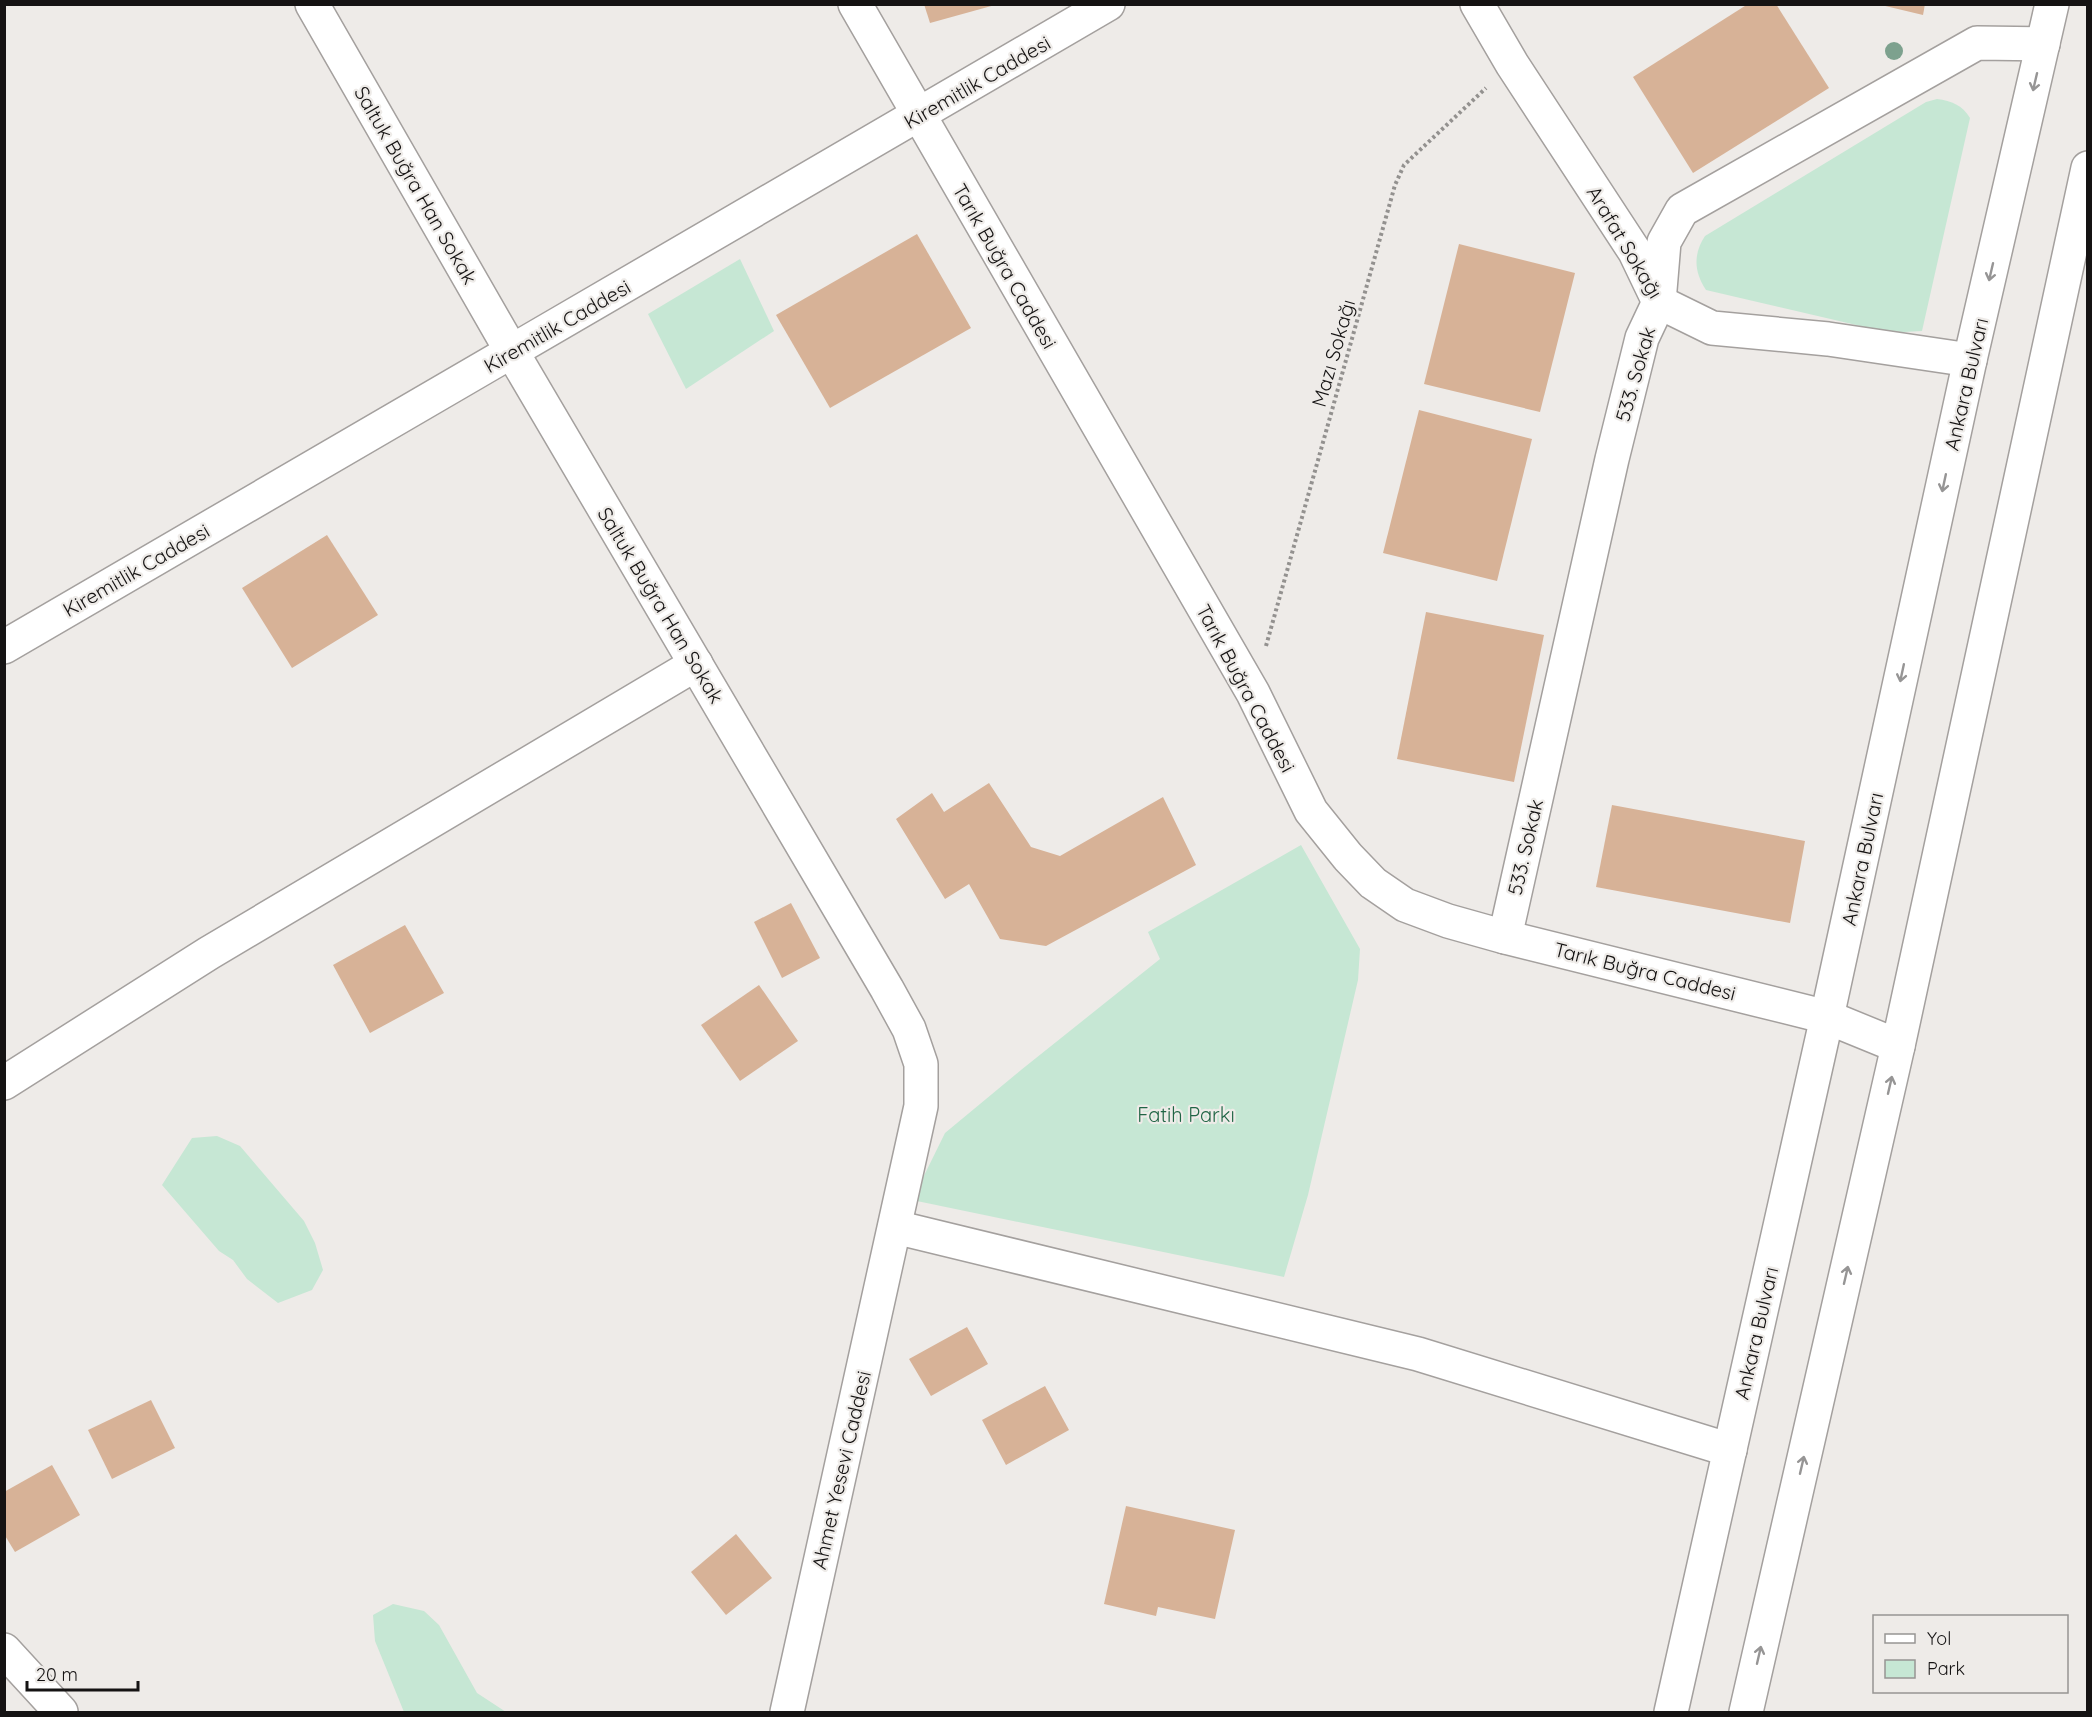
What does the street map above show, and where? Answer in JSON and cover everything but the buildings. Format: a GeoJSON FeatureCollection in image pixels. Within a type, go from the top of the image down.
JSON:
{"type":"FeatureCollection","features":[{"type":"Feature","properties":{"kind":"street","name":"Saltuk Buğra Han Sokak"},"geometry":{"type":"LineString","coordinates":[[312,4],[512,352],[909,1029],[921,1064],[921,1106],[895,1227]]}},
{"type":"Feature","properties":{"kind":"street","name":"Tarık Buğra Caddesi"},"geometry":{"type":"LineString","coordinates":[[855,4],[1253,693],[1311,811],[1348,857],[1373,883],[1405,905],[1448,921],[1827,1017],[1898,1046]]}},
{"type":"Feature","properties":{"kind":"street","name":"Kiremitlik Caddesi"},"geometry":{"type":"LineString","coordinates":[[4,647],[1108,4]]}},
{"type":"Feature","properties":{"kind":"street","name":"Arafat Sokağı"},"geometry":{"type":"LineString","coordinates":[[1478,4],[1512,64],[1635,252],[1659,302],[1712,328],[1828,339],[1970,360]]}},
{"type":"Feature","properties":{"kind":"street","name":"Ankara Bulvarı"},"geometry":{"type":"LineString","coordinates":[[1671,1713],[1827,1017],[1970,360],[2052,4]]}},
{"type":"Feature","properties":{"kind":"street","name":"533. Sokak"},"geometry":{"type":"LineString","coordinates":[[1504,936],[1612,459],[1642,338],[1659,302],[1664,242],[1682,210],[1977,43],[2043,44]]}},
{"type":"Feature","properties":{"kind":"street"},"geometry":{"type":"LineString","coordinates":[[1746,1713],[1898,1046],[2088,168]]}},
{"type":"Feature","properties":{"kind":"street"},"geometry":{"type":"LineString","coordinates":[[4,1083],[209,953],[696,664]]}},
{"type":"Feature","properties":{"kind":"street"},"geometry":{"type":"LineString","coordinates":[[895,1227],[1418,1354],[1730,1450]]}},
{"type":"Feature","properties":{"kind":"street","name":"Ahmet Yesevi Caddesi"},"geometry":{"type":"LineString","coordinates":[[787,1713],[895,1227]]}},
{"type":"Feature","properties":{"kind":"street"},"geometry":{"type":"LineString","coordinates":[[4,1650],[61,1713]]}},
{"type":"Feature","properties":{"kind":"path","name":"Mazı Sokağı"},"geometry":{"type":"LineString","coordinates":[[1253,693],[1395,185],[1404,165],[1512,64]]}},
{"type":"Feature","properties":{"kind":"green space"},"geometry":{"type":"Polygon","coordinates":[[[1937,99],[1956,104],[1970,118],[1922,331],[1882,331],[1706,290],[1696,263],[1698,249],[1705,236],[1926,102],[1937,99]]]}},
{"type":"Feature","properties":{"kind":"green space"},"geometry":{"type":"Polygon","coordinates":[[[740,259],[774,331],[686,389],[648,314],[740,259]]]}},
{"type":"Feature","properties":{"kind":"green space","name":"Fatih Parkı"},"geometry":{"type":"Polygon","coordinates":[[[1301,845],[1360,949],[1358,980],[1308,1195],[1284,1277],[912,1200],[945,1133],[1160,959],[1148,932],[1301,845]]]}},
{"type":"Feature","properties":{"kind":"green space"},"geometry":{"type":"Polygon","coordinates":[[[217,1136],[240,1146],[304,1221],[315,1243],[323,1270],[312,1290],[278,1303],[247,1279],[233,1260],[219,1251],[162,1185],[192,1138],[217,1136]]]}},
{"type":"Feature","properties":{"kind":"green space"},"geometry":{"type":"Polygon","coordinates":[[[393,1604],[424,1611],[439,1625],[477,1693],[506,1712],[404,1712],[375,1641],[373,1615],[393,1604]]]}}]}
